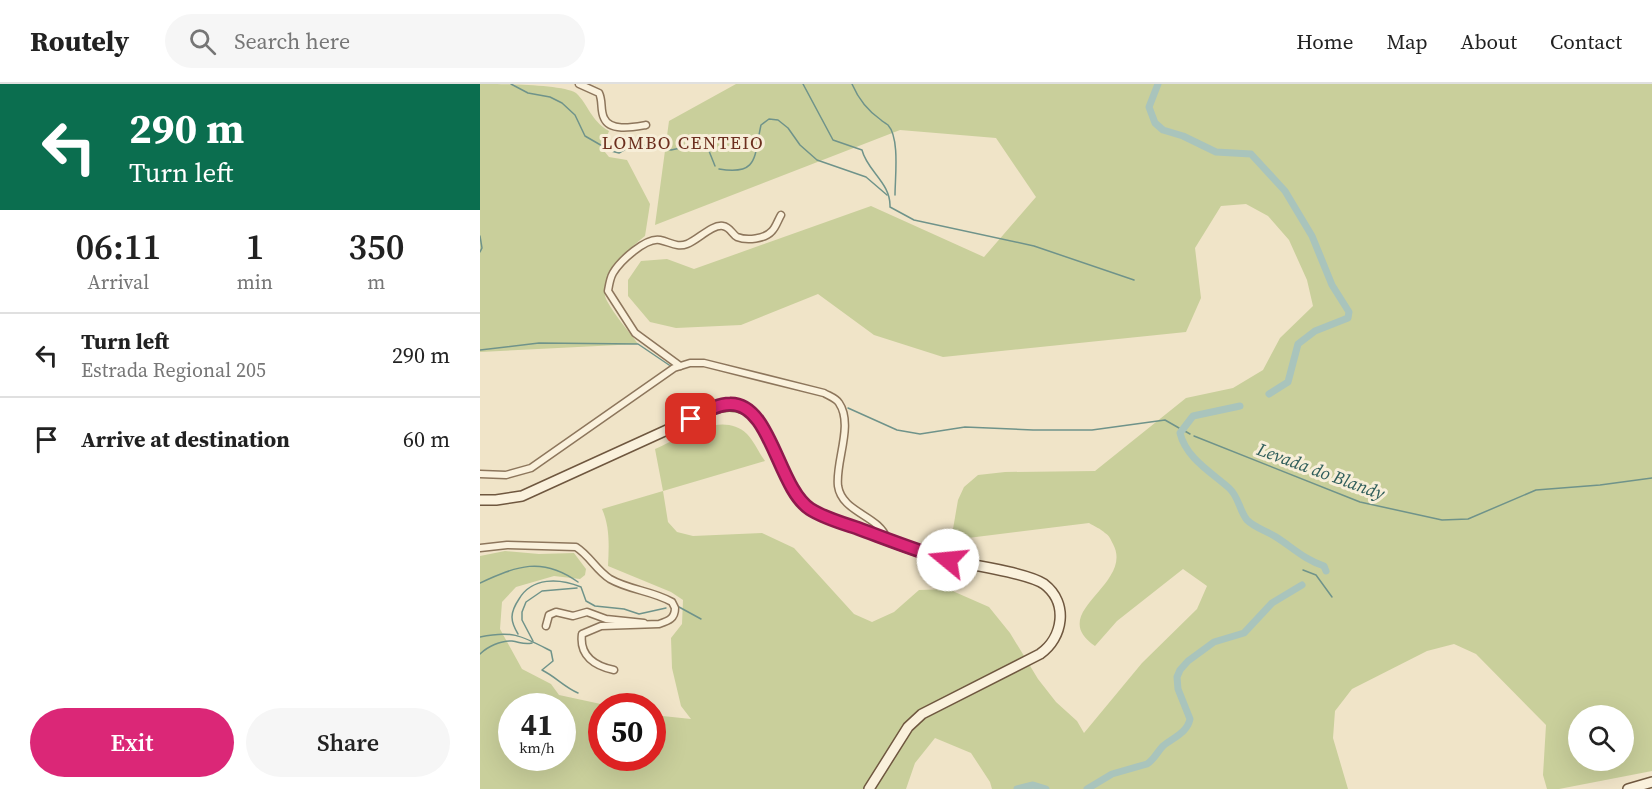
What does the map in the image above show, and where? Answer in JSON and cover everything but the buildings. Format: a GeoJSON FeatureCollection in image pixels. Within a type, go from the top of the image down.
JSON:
{"type":"FeatureCollection","features":[{"type":"Feature","properties":{"kind":"main road"},"geometry":{"type":"LineString","coordinates":[[480,500],[522,496],[713,409],[730,404],[747,409],[758,421],[792,490],[804,505],[818,513],[886,539],[948,560],[1038,581],[1050,589],[1055,597],[1061,619],[1055,639],[1040,654],[922,714],[908,727],[869,789]]}},
{"type":"Feature","properties":{"kind":"main road"},"geometry":{"type":"LineString","coordinates":[[1628,789],[1652,782]]}},
{"type":"Feature","properties":{"kind":"street"},"geometry":{"type":"LineString","coordinates":[[579,84],[599,93],[603,115],[609,124],[618,127],[646,125]]}},
{"type":"Feature","properties":{"kind":"street"},"geometry":{"type":"LineString","coordinates":[[680,366],[635,333],[608,291],[613,274],[628,257],[647,242],[659,239],[682,246],[696,241],[712,228],[722,225],[741,238],[764,237],[773,230],[781,215]]}},
{"type":"Feature","properties":{"kind":"street"},"geometry":{"type":"LineString","coordinates":[[480,474],[506,475],[531,468],[674,368],[690,363],[704,363],[824,393],[837,401],[841,405],[845,422],[837,484],[841,498],[874,523],[885,534],[886,539]]}},
{"type":"Feature","properties":{"kind":"street"},"geometry":{"type":"LineString","coordinates":[[480,548],[507,545],[576,547],[586,553],[596,567],[611,579],[673,604],[675,614],[668,621],[659,624],[601,626],[582,634],[581,640],[587,657],[602,667],[614,670]]}},
{"type":"Feature","properties":{"kind":"street"},"geometry":{"type":"LineString","coordinates":[[546,626],[549,615],[556,612],[573,616],[587,612],[606,619],[647,624]]}},
{"type":"Feature","properties":{"kind":"green space"},"geometry":{"type":"Polygon","coordinates":[[[480,84],[545,86],[576,93],[598,122],[609,131],[600,146],[609,157],[627,160],[650,204],[645,236],[616,265],[606,283],[605,292],[610,307],[638,344],[480,352],[480,84]]]}},
{"type":"Feature","properties":{"kind":"green space"},"geometry":{"type":"Polygon","coordinates":[[[736,84],[1652,84],[1652,771],[1559,789],[1547,789],[1543,775],[1546,725],[1476,654],[1454,644],[1427,651],[1352,689],[1335,711],[1333,738],[1348,789],[992,789],[971,753],[935,738],[915,763],[906,789],[480,789],[480,556],[505,551],[539,554],[574,553],[586,569],[585,575],[580,579],[554,576],[516,587],[502,602],[500,629],[522,669],[551,684],[558,693],[498,693],[498,771],[576,771],[576,699],[588,701],[588,771],[666,771],[666,716],[691,719],[681,706],[672,668],[671,638],[682,624],[683,600],[671,592],[608,566],[609,544],[602,509],[663,491],[668,522],[677,532],[693,536],[762,533],[794,548],[854,614],[872,622],[894,612],[919,590],[948,589],[989,607],[1010,633],[1038,679],[1056,702],[1077,721],[1084,733],[1142,663],[1197,609],[1207,586],[1183,569],[1117,621],[1095,646],[1082,634],[1080,621],[1085,610],[1112,572],[1116,559],[1113,544],[1108,535],[1089,523],[968,538],[953,529],[958,500],[964,487],[978,475],[1005,472],[1095,471],[1186,398],[1233,388],[1263,370],[1280,338],[1313,306],[1307,280],[1289,240],[1268,216],[1246,204],[1221,206],[1195,248],[1201,298],[1186,332],[943,357],[874,335],[818,294],[741,325],[676,328],[650,322],[628,296],[628,280],[641,261],[667,259],[694,269],[871,206],[984,257],[1036,197],[996,138],[900,130],[655,225],[669,121],[736,84]]]}},
{"type":"Feature","properties":{"kind":"green space"},"geometry":{"type":"Polygon","coordinates":[[[726,425],[737,427],[747,434],[765,461],[663,491],[655,449],[701,428],[726,425]]]}},
{"type":"Feature","properties":{"kind":"waterway"},"geometry":{"type":"LineString","coordinates":[[511,84],[528,93],[550,97],[562,103],[575,115],[585,136],[611,151],[619,153],[629,147],[641,145],[671,150],[695,145],[709,151],[715,166]]}},
{"type":"Feature","properties":{"kind":"waterway"},"geometry":{"type":"LineString","coordinates":[[803,84],[833,140],[862,150],[887,191],[890,207],[914,220],[1034,246],[1134,280]]}},
{"type":"Feature","properties":{"kind":"waterway"},"geometry":{"type":"LineString","coordinates":[[852,84],[864,104],[892,131],[896,169],[895,195]]}},
{"type":"Feature","properties":{"kind":"waterway"},"geometry":{"type":"LineString","coordinates":[[1158,84],[1149,107],[1155,123],[1163,130],[1183,136],[1216,152],[1251,154],[1285,191],[1312,236],[1332,285],[1349,312],[1348,318],[1315,331],[1298,344],[1288,382],[1269,394]]}},
{"type":"Feature","properties":{"kind":"waterway"},"geometry":{"type":"LineString","coordinates":[[719,169],[732,170],[748,166],[755,154],[761,125],[769,119],[778,120],[817,160],[866,177],[887,195]]}},
{"type":"Feature","properties":{"kind":"waterway"},"geometry":{"type":"LineString","coordinates":[[480,236],[482,248],[480,252]]}},
{"type":"Feature","properties":{"kind":"waterway","name":"Levada do Blandy"},"geometry":{"type":"LineString","coordinates":[[480,350],[539,343],[638,344],[672,367]]}},
{"type":"Feature","properties":{"kind":"waterway"},"geometry":{"type":"LineString","coordinates":[[1240,406],[1193,416],[1180,433],[1183,442],[1193,457],[1229,488],[1247,520],[1305,557],[1324,566],[1326,571]]}},
{"type":"Feature","properties":{"kind":"waterway","name":"Levada do Blandy"},"geometry":{"type":"LineString","coordinates":[[848,408],[897,430],[920,434],[965,427],[1092,430],[1165,420],[1179,428]]}},
{"type":"Feature","properties":{"kind":"waterway","name":"Levada do Blandy"},"geometry":{"type":"LineString","coordinates":[[1183,430],[1190,434]]}},
{"type":"Feature","properties":{"kind":"waterway","name":"Levada do Blandy"},"geometry":{"type":"LineString","coordinates":[[1194,436],[1360,502],[1442,520],[1468,519],[1536,490],[1652,478]]}},
{"type":"Feature","properties":{"kind":"waterway"},"geometry":{"type":"LineString","coordinates":[[480,583],[506,572],[529,566],[553,569],[578,582]]}},
{"type":"Feature","properties":{"kind":"waterway"},"geometry":{"type":"LineString","coordinates":[[1303,570],[1316,575],[1332,597]]}},
{"type":"Feature","properties":{"kind":"waterway"},"geometry":{"type":"LineString","coordinates":[[518,634],[512,619],[515,605],[524,592],[547,581],[564,582],[581,587],[586,601],[595,606],[624,609],[639,614],[666,608]]}},
{"type":"Feature","properties":{"kind":"waterway"},"geometry":{"type":"LineString","coordinates":[[1087,789],[1112,774],[1147,764],[1163,746],[1183,731],[1190,719],[1178,689],[1177,677],[1180,670],[1188,661],[1214,642],[1244,633],[1272,603],[1302,585]]}},
{"type":"Feature","properties":{"kind":"waterway"},"geometry":{"type":"LineString","coordinates":[[533,641],[522,620],[526,602],[542,591],[577,588]]}},
{"type":"Feature","properties":{"kind":"waterway"},"geometry":{"type":"LineString","coordinates":[[679,607],[701,619]]}},
{"type":"Feature","properties":{"kind":"waterway"},"geometry":{"type":"LineString","coordinates":[[480,637],[509,634],[551,651],[553,661],[542,670],[578,693]]}},
{"type":"Feature","properties":{"kind":"waterway"},"geometry":{"type":"LineString","coordinates":[[480,654],[503,642],[532,643]]}},
{"type":"Feature","properties":{"kind":"waterway"},"geometry":{"type":"LineString","coordinates":[[1017,789],[1033,785],[1046,789]]}},
{"type":"Feature","properties":{"kind":"district","name":"LOMBO CENTEIO"},"geometry":{"type":"Point","coordinates":[683,142]}},
{"type":"Feature","properties":{"kind":"route"},"geometry":{"type":"LineString","coordinates":[[691,419],[730,404],[747,409],[758,421],[792,490],[804,505],[818,513],[869,533],[948,560]]}}]}
